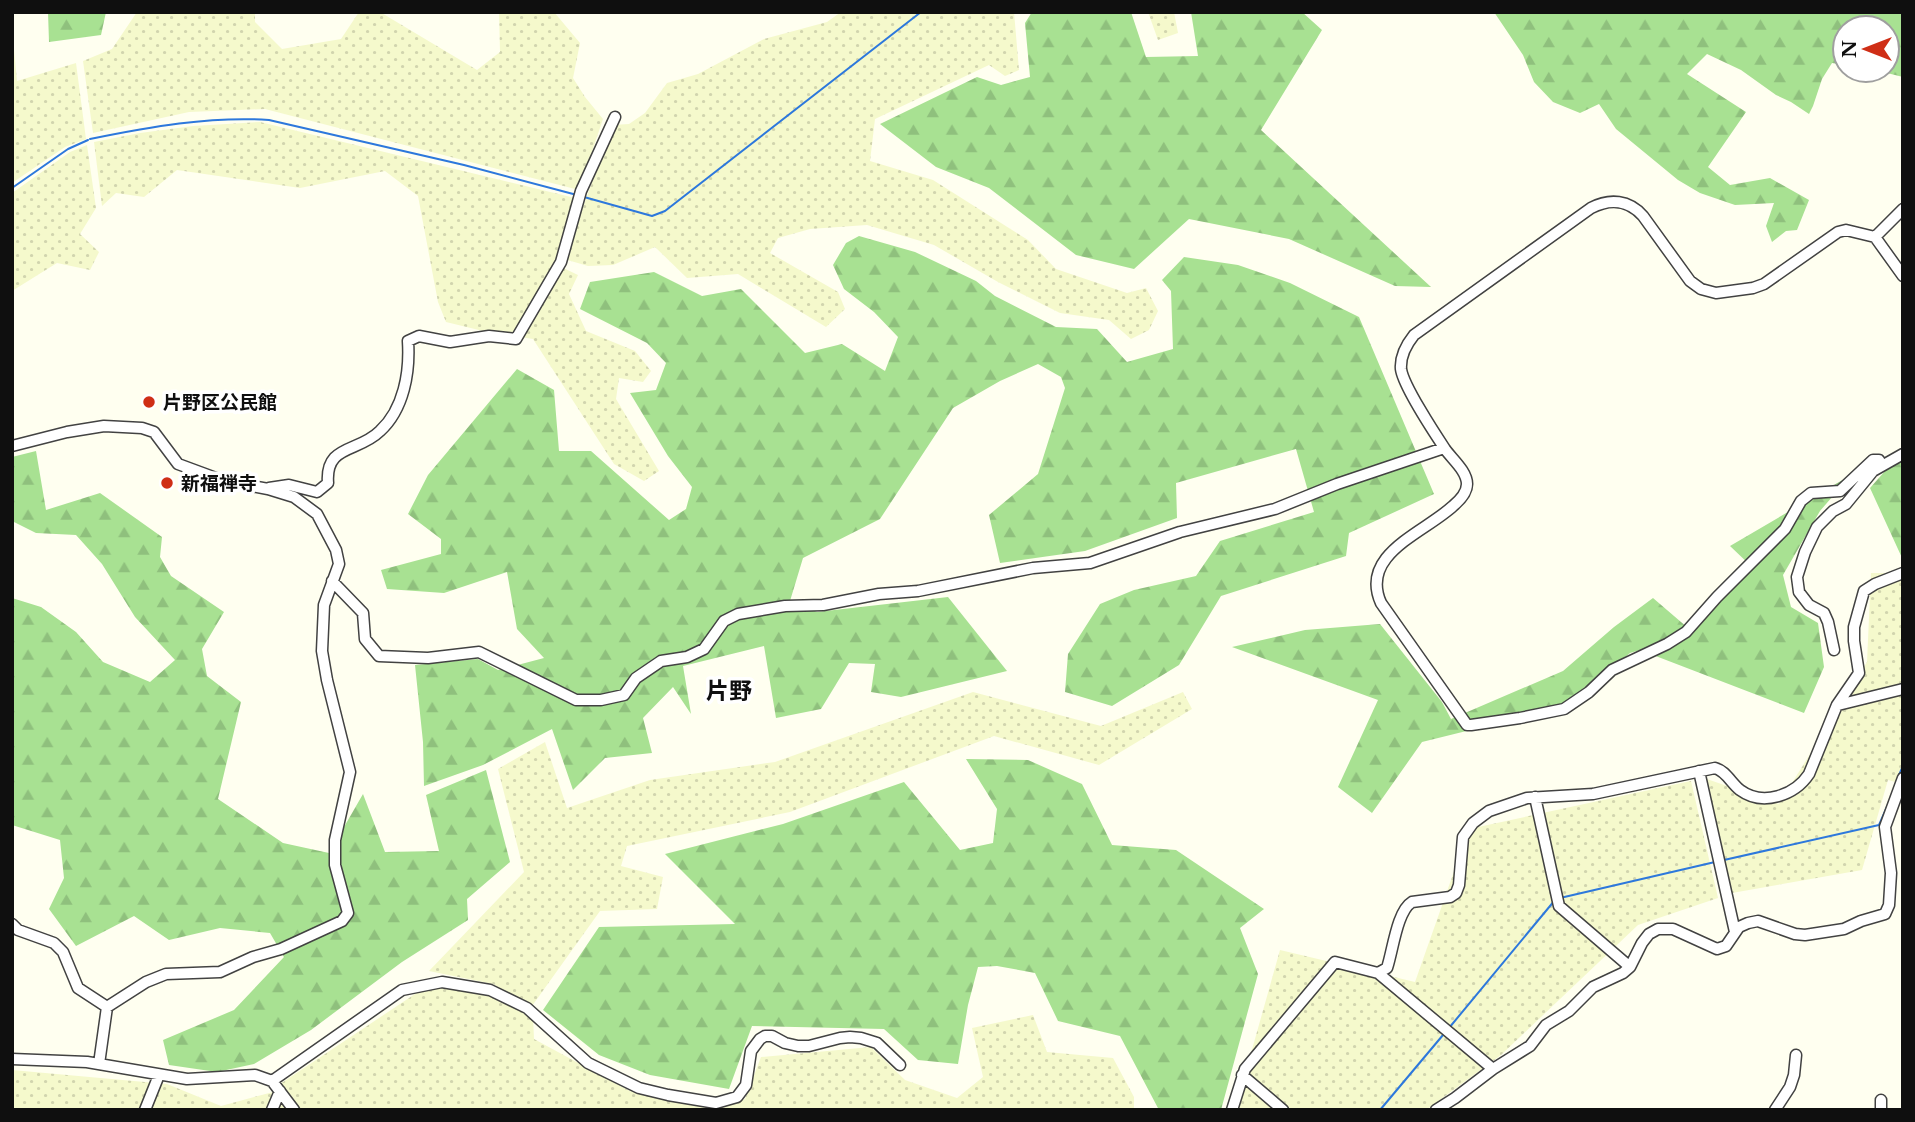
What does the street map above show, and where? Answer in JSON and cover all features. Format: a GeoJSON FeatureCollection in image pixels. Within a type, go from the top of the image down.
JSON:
{"type":"FeatureCollection","features":[{"type":"Feature","properties":{"kind":"street"},"geometry":{"type":"LineString","coordinates":[[268,489],[289,485],[317,492],[328,483],[327,472],[331,460],[342,451],[360,446],[379,432],[391,419],[404,388],[409,362],[408,341],[419,336],[450,342],[489,336],[516,339],[561,262],[581,191],[615,117]]}},
{"type":"Feature","properties":{"kind":"street"},"geometry":{"type":"LineString","coordinates":[[1882,465],[1879,460],[1872,460],[1840,491],[1811,493],[1801,501],[1785,529],[1686,632],[1612,670],[1589,692],[1564,709],[1471,726],[1467,724],[1377,594],[1376,578],[1384,559],[1445,514],[1466,490],[1464,474],[1444,448],[1403,376],[1402,358],[1409,341],[1596,205],[1616,201],[1634,207],[1690,281],[1701,289],[1716,293],[1764,284],[1838,232],[1846,230],[1875,237],[1903,276]]}},
{"type":"Feature","properties":{"kind":"street"},"geometry":{"type":"LineString","coordinates":[[1875,237],[1903,209]]}},
{"type":"Feature","properties":{"kind":"street"},"geometry":{"type":"LineString","coordinates":[[12,446],[104,426],[142,428],[154,432],[178,464],[224,481],[294,497],[317,514],[336,550],[339,564],[324,605],[322,651],[350,772],[335,840],[335,865],[348,913],[342,920],[281,949],[253,957],[220,972],[166,974],[146,982],[107,1007],[99,1064]]}},
{"type":"Feature","properties":{"kind":"street"},"geometry":{"type":"LineString","coordinates":[[332,581],[363,613],[365,639],[379,656],[428,658],[480,652],[576,699],[601,700],[624,695],[636,678],[661,662],[699,652],[708,645],[724,621],[738,614],[785,606],[838,603],[879,594],[918,591],[1033,568],[1090,563],[1180,532],[1275,509],[1337,484],[1444,448]]}},
{"type":"Feature","properties":{"kind":"street"},"geometry":{"type":"LineString","coordinates":[[1834,650],[1829,622],[1824,612],[1809,605],[1799,592],[1797,577],[1817,527],[1833,511],[1846,504],[1873,471],[1903,454]]}},
{"type":"Feature","properties":{"kind":"street"},"geometry":{"type":"LineString","coordinates":[[1378,973],[1387,968],[1402,913],[1408,904],[1450,897],[1456,893],[1463,838],[1470,826],[1489,811],[1511,802],[1535,797],[1593,794],[1719,769],[1738,789],[1755,797],[1789,793],[1803,783],[1838,705],[1859,673],[1854,626],[1864,591],[1874,584],[1903,573]]}},
{"type":"Feature","properties":{"kind":"street"},"geometry":{"type":"LineString","coordinates":[[1838,705],[1903,689]]}},
{"type":"Feature","properties":{"kind":"street"},"geometry":{"type":"LineString","coordinates":[[1699,771],[1735,932]]}},
{"type":"Feature","properties":{"kind":"street"},"geometry":{"type":"LineString","coordinates":[[1436,1110],[1493,1069],[1531,1046],[1546,1025],[1560,1017],[1593,987],[1619,976],[1630,967],[1646,938],[1658,929],[1673,929],[1722,949],[1735,932],[1748,922],[1758,921],[1805,935],[1844,929],[1885,915],[1889,905],[1891,873],[1885,827],[1903,778]]}},
{"type":"Feature","properties":{"kind":"street"},"geometry":{"type":"LineString","coordinates":[[1535,797],[1561,910],[1630,967]]}},
{"type":"Feature","properties":{"kind":"street"},"geometry":{"type":"LineString","coordinates":[[12,924],[18,930],[54,943],[63,952],[78,988],[107,1007]]}},
{"type":"Feature","properties":{"kind":"street"},"geometry":{"type":"LineString","coordinates":[[1231,1110],[1245,1069],[1335,962],[1378,973],[1493,1069]]}},
{"type":"Feature","properties":{"kind":"street"},"geometry":{"type":"LineString","coordinates":[[272,1081],[402,990],[442,982],[490,990],[527,1008],[588,1063],[639,1088],[668,1096],[716,1103],[737,1097],[746,1085],[751,1051],[765,1036],[798,1046],[840,1038],[862,1038],[877,1043],[900,1065]]}},
{"type":"Feature","properties":{"kind":"street"},"geometry":{"type":"LineString","coordinates":[[1775,1110],[1790,1087],[1796,1055]]}},
{"type":"Feature","properties":{"kind":"street"},"geometry":{"type":"LineString","coordinates":[[12,1059],[99,1064],[159,1075],[201,1079],[255,1074],[272,1081],[294,1110]]}},
{"type":"Feature","properties":{"kind":"street"},"geometry":{"type":"LineString","coordinates":[[145,1110],[159,1075]]}},
{"type":"Feature","properties":{"kind":"street"},"geometry":{"type":"LineString","coordinates":[[1242,1075],[1283,1110]]}},
{"type":"Feature","properties":{"kind":"street"},"geometry":{"type":"LineString","coordinates":[[272,1110],[280,1091]]}},
{"type":"Feature","properties":{"kind":"green space"},"geometry":{"type":"Polygon","coordinates":[[[48,12],[106,12],[101,35],[49,42],[48,12]]]}},
{"type":"Feature","properties":{"kind":"green space"},"geometry":{"type":"Polygon","coordinates":[[[137,12],[255,12],[255,22],[282,49],[341,39],[359,12],[380,12],[477,70],[500,52],[499,12],[554,12],[580,43],[573,78],[603,119],[579,190],[265,109],[189,112],[93,133],[83,61],[112,49],[137,12]]]}},
{"type":"Feature","properties":{"kind":"green space"},"geometry":{"type":"Polygon","coordinates":[[[841,12],[1014,12],[1019,70],[1005,76],[989,65],[875,119],[870,161],[933,180],[1028,240],[1056,269],[1127,293],[1146,288],[1158,311],[1149,330],[1131,339],[1109,320],[1060,313],[998,282],[934,245],[867,225],[810,229],[778,238],[770,253],[838,292],[845,309],[826,327],[738,274],[687,278],[655,247],[613,265],[588,266],[564,259],[613,125],[629,124],[645,113],[667,83],[698,74],[764,39],[827,22],[841,12]]]}},
{"type":"Feature","properties":{"kind":"green space"},"geometry":{"type":"Polygon","coordinates":[[[1032,12],[1131,12],[1146,57],[1198,56],[1191,12],[1302,12],[1322,30],[1261,130],[1431,287],[1395,286],[1289,239],[1189,219],[1134,269],[1076,255],[989,188],[936,167],[880,124],[977,77],[1001,85],[1030,77],[1025,23],[1032,12]]]}},
{"type":"Feature","properties":{"kind":"green space"},"geometry":{"type":"Polygon","coordinates":[[[1148,12],[1174,12],[1178,33],[1158,40],[1148,12]]]}},
{"type":"Feature","properties":{"kind":"green space"},"geometry":{"type":"Polygon","coordinates":[[[1494,12],[1903,12],[1903,77],[1901,14],[1831,14],[1831,65],[1822,79],[1809,114],[1741,70],[1707,54],[1687,74],[1746,112],[1708,167],[1730,185],[1770,178],[1809,200],[1797,230],[1786,231],[1772,242],[1766,226],[1774,203],[1735,205],[1700,193],[1678,180],[1616,129],[1599,104],[1580,113],[1553,102],[1534,82],[1523,55],[1494,12]]]}},
{"type":"Feature","properties":{"kind":"green space"},"geometry":{"type":"Polygon","coordinates":[[[12,47],[17,81],[76,63],[86,139],[65,147],[12,183],[12,47]]]}},
{"type":"Feature","properties":{"kind":"green space"},"geometry":{"type":"Polygon","coordinates":[[[260,122],[575,198],[555,264],[578,275],[569,294],[586,331],[635,351],[651,371],[643,382],[619,378],[616,399],[659,471],[644,481],[614,464],[533,339],[446,322],[438,302],[418,196],[385,171],[300,188],[177,170],[144,197],[116,193],[102,206],[94,142],[193,126],[260,122]]]}},
{"type":"Feature","properties":{"kind":"green space"},"geometry":{"type":"Polygon","coordinates":[[[87,145],[96,208],[80,234],[99,252],[90,270],[57,263],[12,291],[12,193],[70,152],[87,145]]]}},
{"type":"Feature","properties":{"kind":"green space"},"geometry":{"type":"Polygon","coordinates":[[[859,236],[915,252],[976,281],[995,296],[1056,327],[1097,329],[1127,362],[1173,349],[1171,291],[1162,280],[1184,257],[1238,265],[1290,283],[1359,317],[1434,494],[1349,533],[1346,556],[1221,596],[1179,665],[1112,706],[1065,692],[1068,654],[1100,604],[1134,590],[1196,576],[1220,541],[1314,512],[1296,449],[1176,483],[1177,518],[1085,551],[1000,563],[989,515],[1038,474],[1065,388],[1061,377],[1038,364],[1000,381],[953,408],[880,519],[803,558],[790,601],[817,612],[948,597],[1007,671],[901,697],[871,692],[875,664],[849,663],[821,709],[776,718],[764,646],[683,666],[691,714],[673,687],[643,718],[652,753],[605,758],[573,790],[552,729],[483,765],[424,786],[423,742],[415,665],[478,659],[498,670],[544,658],[517,629],[507,572],[444,593],[387,589],[381,570],[441,554],[441,539],[408,514],[428,475],[517,369],[554,390],[559,451],[591,451],[669,520],[686,509],[692,487],[668,456],[630,393],[656,390],[666,363],[647,343],[580,309],[590,282],[654,272],[702,296],[741,289],[805,353],[842,344],[885,371],[898,337],[874,312],[844,289],[833,265],[846,243],[859,236]]]}},
{"type":"Feature","properties":{"kind":"green space"},"geometry":{"type":"Polygon","coordinates":[[[36,451],[46,510],[100,493],[162,537],[160,557],[171,576],[224,612],[202,649],[207,676],[241,702],[218,799],[283,843],[329,853],[363,794],[385,852],[439,851],[426,795],[486,770],[510,862],[467,899],[468,920],[402,962],[311,1030],[254,1064],[217,1072],[169,1065],[163,1040],[234,1010],[284,957],[270,933],[220,928],[169,940],[134,916],[76,946],[49,909],[64,878],[60,840],[12,825],[12,598],[41,607],[76,632],[103,662],[150,682],[175,660],[135,617],[102,564],[76,535],[36,533],[12,521],[12,457],[36,451]]]}},
{"type":"Feature","properties":{"kind":"green space"},"geometry":{"type":"Polygon","coordinates":[[[1903,457],[1903,560],[1870,488],[1893,462],[1903,457]]]}},
{"type":"Feature","properties":{"kind":"green space"},"geometry":{"type":"Polygon","coordinates":[[[1851,475],[1820,511],[1783,575],[1791,607],[1818,623],[1824,667],[1804,713],[1640,650],[1630,653],[1600,679],[1555,709],[1422,742],[1372,813],[1338,787],[1378,700],[1232,647],[1305,630],[1380,624],[1442,702],[1451,719],[1563,671],[1653,598],[1688,628],[1752,567],[1730,546],[1851,475]]]}},
{"type":"Feature","properties":{"kind":"green space"},"geometry":{"type":"Polygon","coordinates":[[[1871,573],[1903,573],[1903,784],[1888,780],[1862,870],[1732,893],[1704,778],[1779,804],[1867,662],[1871,573]]]}},
{"type":"Feature","properties":{"kind":"green space"},"geometry":{"type":"Polygon","coordinates":[[[973,692],[1101,726],[1183,692],[1192,709],[1099,765],[994,736],[790,812],[627,846],[621,866],[663,877],[657,909],[600,911],[532,1006],[493,984],[429,971],[524,872],[498,769],[545,742],[567,808],[650,780],[775,762],[973,692]]]}},
{"type":"Feature","properties":{"kind":"green space"},"geometry":{"type":"Polygon","coordinates":[[[966,759],[1028,760],[1082,784],[1112,845],[1176,850],[1264,909],[1240,928],[1258,974],[1221,1110],[1159,1110],[1120,1036],[1058,1021],[1035,973],[997,966],[978,967],[968,1005],[958,1064],[918,1060],[884,1029],[752,1026],[729,1089],[650,1075],[599,1055],[543,1010],[599,927],[735,924],[665,854],[783,824],[904,782],[960,850],[993,843],[997,809],[966,759]]]}},
{"type":"Feature","properties":{"kind":"green space"},"geometry":{"type":"Polygon","coordinates":[[[1691,781],[1718,898],[1638,925],[1501,1055],[1426,1110],[1235,1110],[1280,950],[1415,982],[1469,829],[1691,781]]]}},
{"type":"Feature","properties":{"kind":"green space"},"geometry":{"type":"Polygon","coordinates":[[[444,987],[495,995],[533,1016],[534,1039],[630,1091],[719,1109],[745,1099],[761,1057],[871,1047],[905,1080],[957,1098],[983,1077],[972,1028],[1033,1015],[1047,1052],[1113,1058],[1134,1097],[1134,1110],[298,1110],[280,1084],[418,992],[444,987]]]}},
{"type":"Feature","properties":{"kind":"green space"},"geometry":{"type":"Polygon","coordinates":[[[12,1070],[167,1084],[221,1106],[273,1092],[287,1110],[12,1110],[12,1070]]]}},
{"type":"Feature","properties":{"kind":"waterway"},"geometry":{"type":"LineString","coordinates":[[584,197],[652,216],[665,211],[921,12]]}},
{"type":"Feature","properties":{"kind":"waterway"},"geometry":{"type":"LineString","coordinates":[[90,139],[202,121],[269,120],[464,165],[577,195]]}},
{"type":"Feature","properties":{"kind":"waterway"},"geometry":{"type":"LineString","coordinates":[[12,188],[68,149],[88,140]]}},
{"type":"Feature","properties":{"kind":"waterway"},"geometry":{"type":"LineString","coordinates":[[1899,775],[1903,766]]}},
{"type":"Feature","properties":{"kind":"waterway"},"geometry":{"type":"LineString","coordinates":[[1724,860],[1879,825],[1890,800]]}},
{"type":"Feature","properties":{"kind":"waterway"},"geometry":{"type":"LineString","coordinates":[[1560,898],[1715,862]]}},
{"type":"Feature","properties":{"kind":"waterway"},"geometry":{"type":"LineString","coordinates":[[1449,1028],[1555,900]]}},
{"type":"Feature","properties":{"kind":"waterway"},"geometry":{"type":"LineString","coordinates":[[1380,1110],[1443,1035]]}},
{"type":"Feature","properties":{"kind":"place","name":"片野区公民館"},"geometry":{"type":"Point","coordinates":[149,402]}},
{"type":"Feature","properties":{"kind":"place","name":"新福禅寺"},"geometry":{"type":"Point","coordinates":[167,483]}},
{"type":"Feature","properties":{"kind":"district","name":"片野"},"geometry":{"type":"Point","coordinates":[729,691]}}]}
